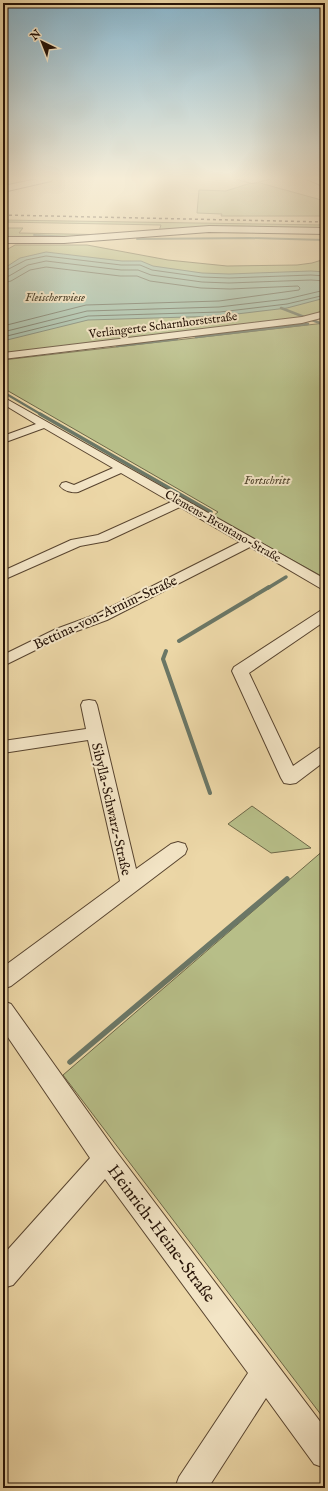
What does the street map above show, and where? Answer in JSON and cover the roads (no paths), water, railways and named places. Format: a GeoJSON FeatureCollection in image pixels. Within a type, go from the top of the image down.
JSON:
{"type":"FeatureCollection","features":[{"type":"Feature","properties":{"kind":"street","name":"Verlängerte Scharnhorststraße"},"geometry":{"type":"LineString","coordinates":[[3,356],[309,319],[325,314]]}},
{"type":"Feature","properties":{"kind":"street","name":"Clemens-Brentano-Straße"},"geometry":{"type":"LineString","coordinates":[[3,400],[325,585]]}},
{"type":"Feature","properties":{"kind":"street"},"geometry":{"type":"LineString","coordinates":[[3,440],[45,424]]}},
{"type":"Feature","properties":{"kind":"street"},"geometry":{"type":"LineString","coordinates":[[66,486],[74,489],[122,468]]}},
{"type":"Feature","properties":{"kind":"street"},"geometry":{"type":"LineString","coordinates":[[3,576],[76,543],[102,538],[180,502]]}},
{"type":"Feature","properties":{"kind":"street","name":"Bettina-von-Arnim-Straße"},"geometry":{"type":"LineString","coordinates":[[3,661],[61,632],[102,617],[250,542]]}},
{"type":"Feature","properties":{"kind":"street"},"geometry":{"type":"LineString","coordinates":[[325,614],[240,671],[290,778],[325,752]]}},
{"type":"Feature","properties":{"kind":"street","name":"Sibylla-Schwarz-Straße"},"geometry":{"type":"LineString","coordinates":[[89,705],[130,884]]}},
{"type":"Feature","properties":{"kind":"street","name":"Sibylla-Schwarz-Straße"},"geometry":{"type":"LineString","coordinates":[[3,747],[95,733]]}},
{"type":"Feature","properties":{"kind":"street","name":"Sibylla-Schwarz-Straße"},"geometry":{"type":"LineString","coordinates":[[3,979],[178,848]]}},
{"type":"Feature","properties":{"kind":"street","name":"Heinrich-Heine-Straße"},"geometry":{"type":"LineString","coordinates":[[3,1011],[106,1159],[325,1452]]}},
{"type":"Feature","properties":{"kind":"street"},"geometry":{"type":"LineString","coordinates":[[3,1275],[106,1159]]}},
{"type":"Feature","properties":{"kind":"street"},"geometry":{"type":"LineString","coordinates":[[190,1488],[265,1373]]}},
{"type":"Feature","properties":{"kind":"water","name":"Fleischerwiese"},"geometry":{"type":"Polygon","coordinates":[[[46,252],[122,261],[141,261],[153,266],[202,273],[229,274],[311,271],[325,272],[325,298],[287,308],[220,316],[88,320],[3,341],[3,269],[20,258],[46,252]]]}},
{"type":"Feature","properties":{"kind":"waterway"},"geometry":{"type":"LineString","coordinates":[[281,308],[325,325]]}},
{"type":"Feature","properties":{"kind":"waterway"},"geometry":{"type":"LineString","coordinates":[[196,337],[308,324]]}},
{"type":"Feature","properties":{"kind":"waterway"},"geometry":{"type":"LineString","coordinates":[[117,346],[177,339]]}},
{"type":"Feature","properties":{"kind":"waterway"},"geometry":{"type":"LineString","coordinates":[[3,392],[42,415]]}},
{"type":"Feature","properties":{"kind":"waterway"},"geometry":{"type":"LineString","coordinates":[[40,414],[211,512]]}},
{"type":"Feature","properties":{"kind":"waterway"},"geometry":{"type":"LineString","coordinates":[[268,588],[286,577]]}},
{"type":"Feature","properties":{"kind":"waterway"},"geometry":{"type":"LineString","coordinates":[[179,641],[269,587]]}},
{"type":"Feature","properties":{"kind":"waterway"},"geometry":{"type":"LineString","coordinates":[[166,651],[163,659],[210,793]]}},
{"type":"Feature","properties":{"kind":"waterway"},"geometry":{"type":"LineString","coordinates":[[70,1062],[287,879]]}},
{"type":"Feature","properties":{"kind":"park label","name":"Fortschritt"},"geometry":{"type":"Point","coordinates":[267,480]}}]}
